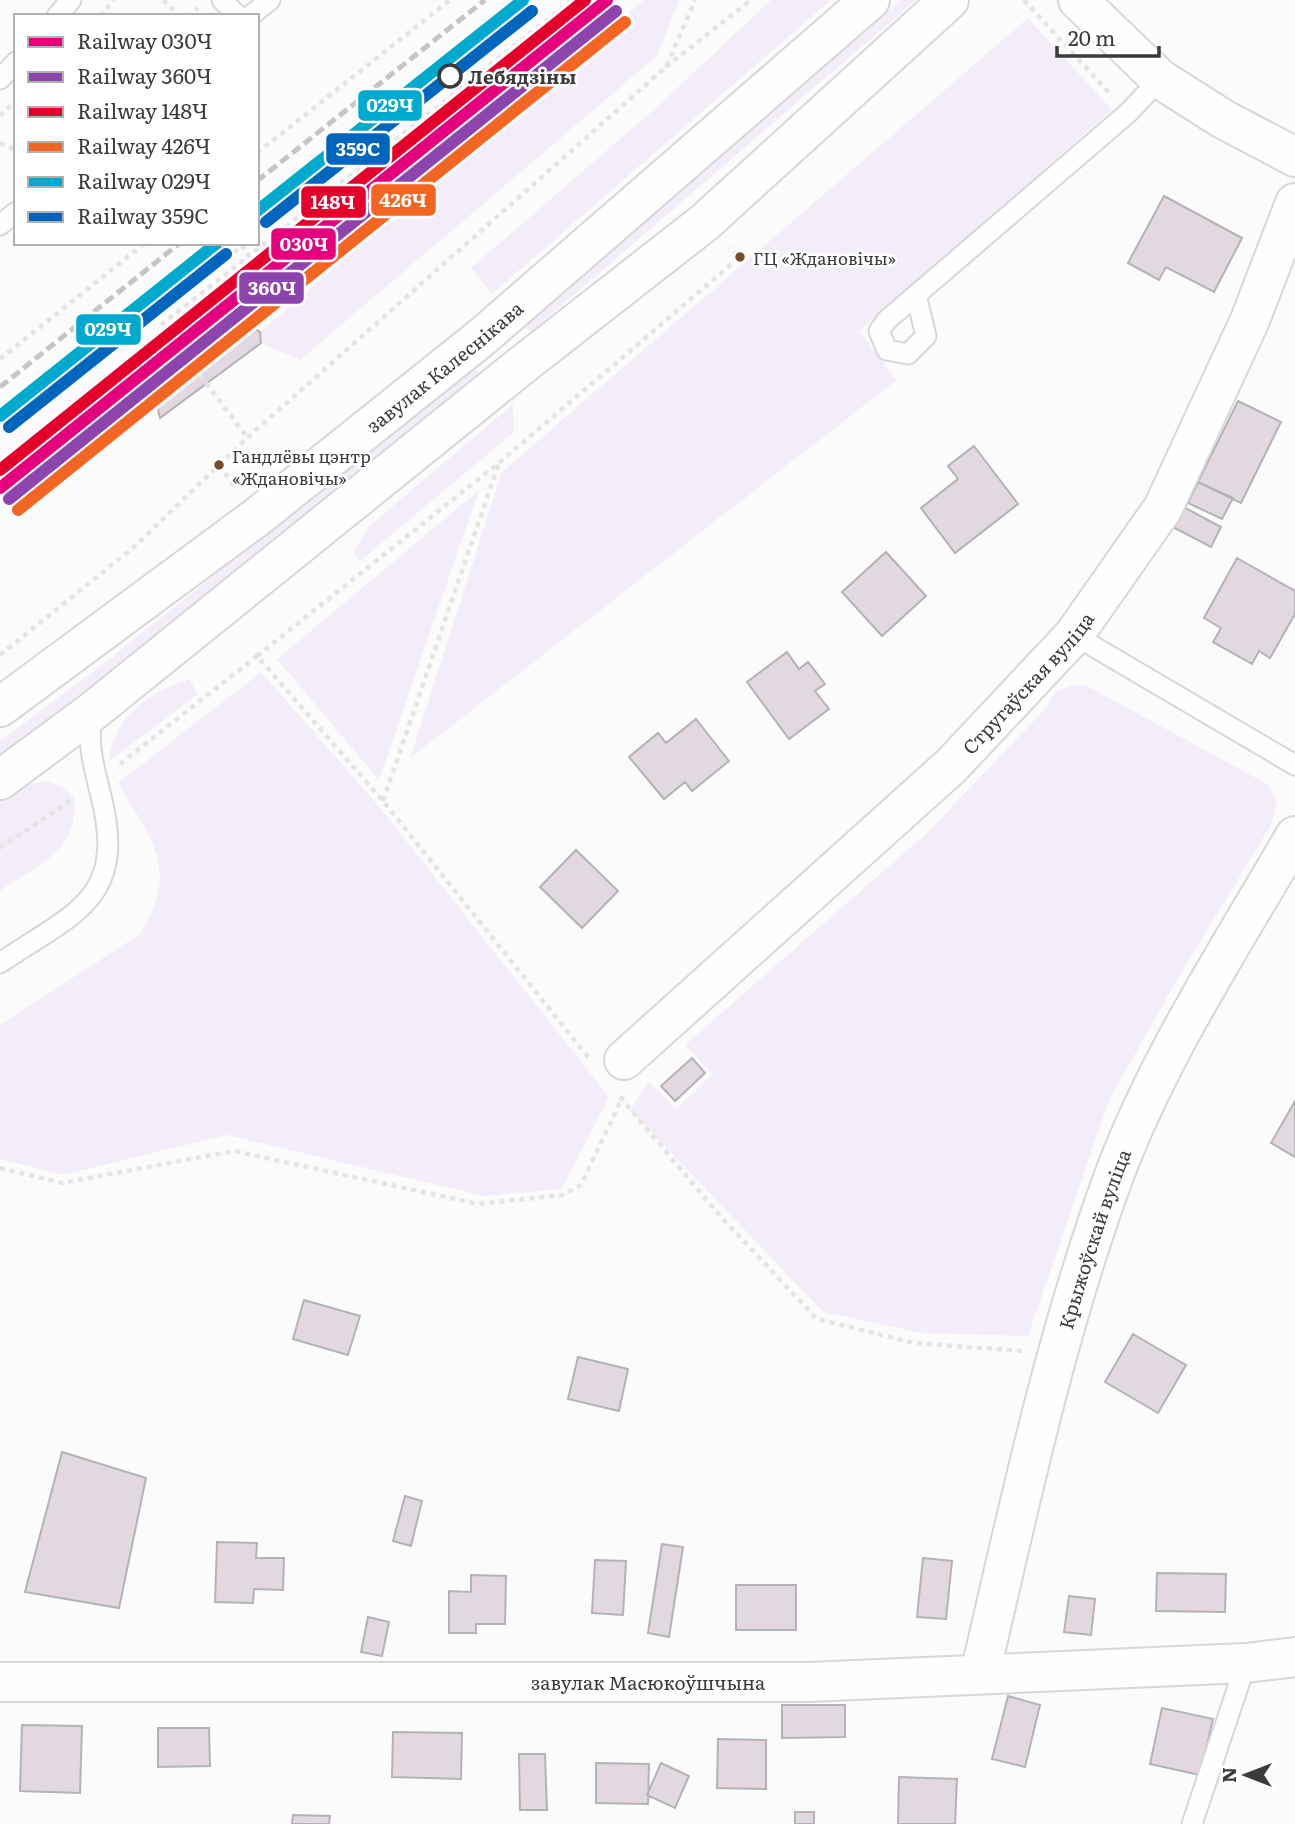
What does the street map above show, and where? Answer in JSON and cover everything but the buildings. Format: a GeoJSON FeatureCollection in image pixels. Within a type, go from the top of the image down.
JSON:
{"type":"FeatureCollection","features":[{"type":"Feature","properties":{"kind":"street","name":"завулак Калеснікава"},"geometry":{"type":"LineString","coordinates":[[0,707],[257,517],[482,337],[870,0]]}},
{"type":"Feature","properties":{"kind":"street"},"geometry":{"type":"LineString","coordinates":[[0,780],[93,711],[517,369],[705,222],[949,0]]}},
{"type":"Feature","properties":{"kind":"street"},"geometry":{"type":"LineString","coordinates":[[1078,0],[1160,79],[1223,119],[1295,157]]}},
{"type":"Feature","properties":{"kind":"street","name":"Стругаўская вуліца"},"geometry":{"type":"LineString","coordinates":[[620,1064],[951,766],[1074,635],[1163,508],[1250,320],[1295,202]]}},
{"type":"Feature","properties":{"kind":"street","name":"Крыжоўскай вуліца"},"geometry":{"type":"LineString","coordinates":[[980,1674],[1059,1350],[1116,1172],[1187,1023],[1295,836]]}},
{"type":"Feature","properties":{"kind":"street","name":"завулак Масюкоўшчына"},"geometry":{"type":"LineString","coordinates":[[0,1682],[809,1682],[1246,1663],[1295,1657]]}},
{"type":"Feature","properties":{"kind":"lane"},"geometry":{"type":"LineString","coordinates":[[59,14],[71,0]]}},
{"type":"Feature","properties":{"kind":"lane"},"geometry":{"type":"LineString","coordinates":[[222,0],[236,14]]}},
{"type":"Feature","properties":{"kind":"lane"},"geometry":{"type":"LineString","coordinates":[[252,14],[270,0]]}},
{"type":"Feature","properties":{"kind":"lane"},"geometry":{"type":"LineString","coordinates":[[0,79],[14,64]]}},
{"type":"Feature","properties":{"kind":"lane"},"geometry":{"type":"LineString","coordinates":[[916,295],[1128,113],[1160,79]]}},
{"type":"Feature","properties":{"kind":"lane"},"geometry":{"type":"LineString","coordinates":[[0,225],[14,214]]}},
{"type":"Feature","properties":{"kind":"lane"},"geometry":{"type":"LineString","coordinates":[[1074,635],[1295,765]]}},
{"type":"Feature","properties":{"kind":"lane"},"geometry":{"type":"LineString","coordinates":[[0,963],[84,906],[103,881],[110,842],[88,736],[93,711]]}},
{"type":"Feature","properties":{"kind":"lane"},"geometry":{"type":"LineString","coordinates":[[1192,1824],[1246,1663]]}},
{"type":"Feature","properties":{"kind":"path"},"geometry":{"type":"LineString","coordinates":[[102,14],[114,0]]}},
{"type":"Feature","properties":{"kind":"path"},"geometry":{"type":"LineString","coordinates":[[163,0],[177,14]]}},
{"type":"Feature","properties":{"kind":"path"},"geometry":{"type":"LineString","coordinates":[[259,151],[450,0]]}},
{"type":"Feature","properties":{"kind":"path"},"geometry":{"type":"LineString","coordinates":[[161,325],[572,0]]}},
{"type":"Feature","properties":{"kind":"path"},"geometry":{"type":"LineString","coordinates":[[666,68],[695,0]]}},
{"type":"Feature","properties":{"kind":"path"},"geometry":{"type":"LineString","coordinates":[[0,654],[134,547],[247,438],[666,68],[751,0]]}},
{"type":"Feature","properties":{"kind":"path"},"geometry":{"type":"LineString","coordinates":[[0,116],[14,104]]}},
{"type":"Feature","properties":{"kind":"path"},"geometry":{"type":"LineString","coordinates":[[0,359],[142,245]]}},
{"type":"Feature","properties":{"kind":"path"},"geometry":{"type":"LineString","coordinates":[[23,422],[242,246],[249,256]]}},
{"type":"Feature","properties":{"kind":"path"},"geometry":{"type":"LineString","coordinates":[[0,848],[97,782],[500,462],[740,257]]}},
{"type":"Feature","properties":{"kind":"path"},"geometry":{"type":"LineString","coordinates":[[200,374],[247,438]]}},
{"type":"Feature","properties":{"kind":"path"},"geometry":{"type":"LineString","coordinates":[[383,801],[500,462]]}},
{"type":"Feature","properties":{"kind":"path"},"geometry":{"type":"LineString","coordinates":[[0,1168],[62,1183],[234,1152],[478,1204],[562,1195],[581,1185],[622,1098],[620,1064],[383,801],[257,656]]}},
{"type":"Feature","properties":{"kind":"path"},"geometry":{"type":"LineString","coordinates":[[620,1064],[622,1098],[721,1217],[817,1318],[914,1343],[1034,1352],[1059,1350]]}},
{"type":"Feature","properties":{"kind":"shaded area"},"geometry":{"type":"Polygon","coordinates":[[[644,0],[679,0],[657,56],[300,360],[261,343],[260,332],[644,0]]]}},
{"type":"Feature","properties":{"kind":"shaded area"},"geometry":{"type":"Polygon","coordinates":[[[771,0],[831,0],[492,294],[471,268],[658,106],[771,0]]]}},
{"type":"Feature","properties":{"kind":"shaded area"},"geometry":{"type":"Polygon","coordinates":[[[901,0],[916,0],[532,331],[522,328],[901,0]]]}},
{"type":"Feature","properties":{"kind":"shaded area"},"geometry":{"type":"Polygon","coordinates":[[[1028,18],[1112,110],[859,331],[897,380],[410,758],[502,472],[1028,18]]]}},
{"type":"Feature","properties":{"kind":"shaded area"},"geometry":{"type":"Polygon","coordinates":[[[475,366],[480,374],[52,723],[0,760],[0,741],[103,664],[475,366]]]}},
{"type":"Feature","properties":{"kind":"shaded area"},"geometry":{"type":"Polygon","coordinates":[[[513,404],[514,432],[360,561],[353,554],[368,527],[513,404]]]}},
{"type":"Feature","properties":{"kind":"shaded area"},"geometry":{"type":"Polygon","coordinates":[[[479,490],[379,780],[277,659],[479,490]]]}},
{"type":"Feature","properties":{"kind":"shaded area"},"geometry":{"type":"Polygon","coordinates":[[[261,672],[377,804],[609,1097],[562,1189],[484,1196],[227,1135],[62,1175],[0,1159],[0,1025],[140,934],[152,911],[160,873],[157,856],[118,783],[261,672]]]}},
{"type":"Feature","properties":{"kind":"shaded area"},"geometry":{"type":"Polygon","coordinates":[[[189,679],[198,694],[109,761],[112,745],[126,718],[147,699],[189,679]]]}},
{"type":"Feature","properties":{"kind":"shaded area"},"geometry":{"type":"Polygon","coordinates":[[[1073,685],[1087,686],[1267,784],[1277,800],[1271,825],[1177,980],[1109,1100],[1028,1336],[922,1333],[823,1312],[630,1110],[649,1082],[676,1109],[712,1074],[685,1045],[928,832],[1044,710],[1056,692],[1073,685]]]}},
{"type":"Feature","properties":{"kind":"shaded area"},"geometry":{"type":"Polygon","coordinates":[[[47,781],[65,789],[74,798],[74,816],[70,831],[53,855],[0,891],[0,802],[29,784],[47,781]]]}},
{"type":"Feature","properties":{"kind":"railway"},"geometry":{"type":"LineString","coordinates":[[259,179],[485,0]]}},
{"type":"Feature","properties":{"kind":"railway"},"geometry":{"type":"LineString","coordinates":[[0,387],[178,245]]}},
{"type":"Feature","properties":{"kind":"rail line","name":"029Ч"},"geometry":{"type":"LineString","coordinates":[[259,209],[523,0]]}},
{"type":"Feature","properties":{"kind":"rail line","name":"148Ч"},"geometry":{"type":"LineString","coordinates":[[0,470],[585,0]]}},
{"type":"Feature","properties":{"kind":"rail line","name":"030Ч"},"geometry":{"type":"LineString","coordinates":[[0,488],[607,0]]}},
{"type":"Feature","properties":{"kind":"rail line","name":"359С"},"geometry":{"type":"LineString","coordinates":[[266,222],[532,11]]}},
{"type":"Feature","properties":{"kind":"rail line","name":"360Ч"},"geometry":{"type":"LineString","coordinates":[[9,499],[616,11]]}},
{"type":"Feature","properties":{"kind":"rail line","name":"426Ч"},"geometry":{"type":"LineString","coordinates":[[18,510],[625,22]]}},
{"type":"Feature","properties":{"kind":"rail line","name":"029Ч"},"geometry":{"type":"LineString","coordinates":[[0,416],[214,245]]}},
{"type":"Feature","properties":{"kind":"rail line","name":"359С"},"geometry":{"type":"LineString","coordinates":[[9,427],[226,254]]}},
{"type":"Feature","properties":{"kind":"place","name":"Лебядзіны"},"geometry":{"type":"Point","coordinates":[450,76]}},
{"type":"Feature","properties":{"kind":"place","name":"ГЦ «Ждановічы»"},"geometry":{"type":"Point","coordinates":[740,257]}},
{"type":"Feature","properties":{"kind":"place","name":"Гандлёвы цэнтр «Ждановічы»"},"geometry":{"type":"Point","coordinates":[219,465]}}]}
